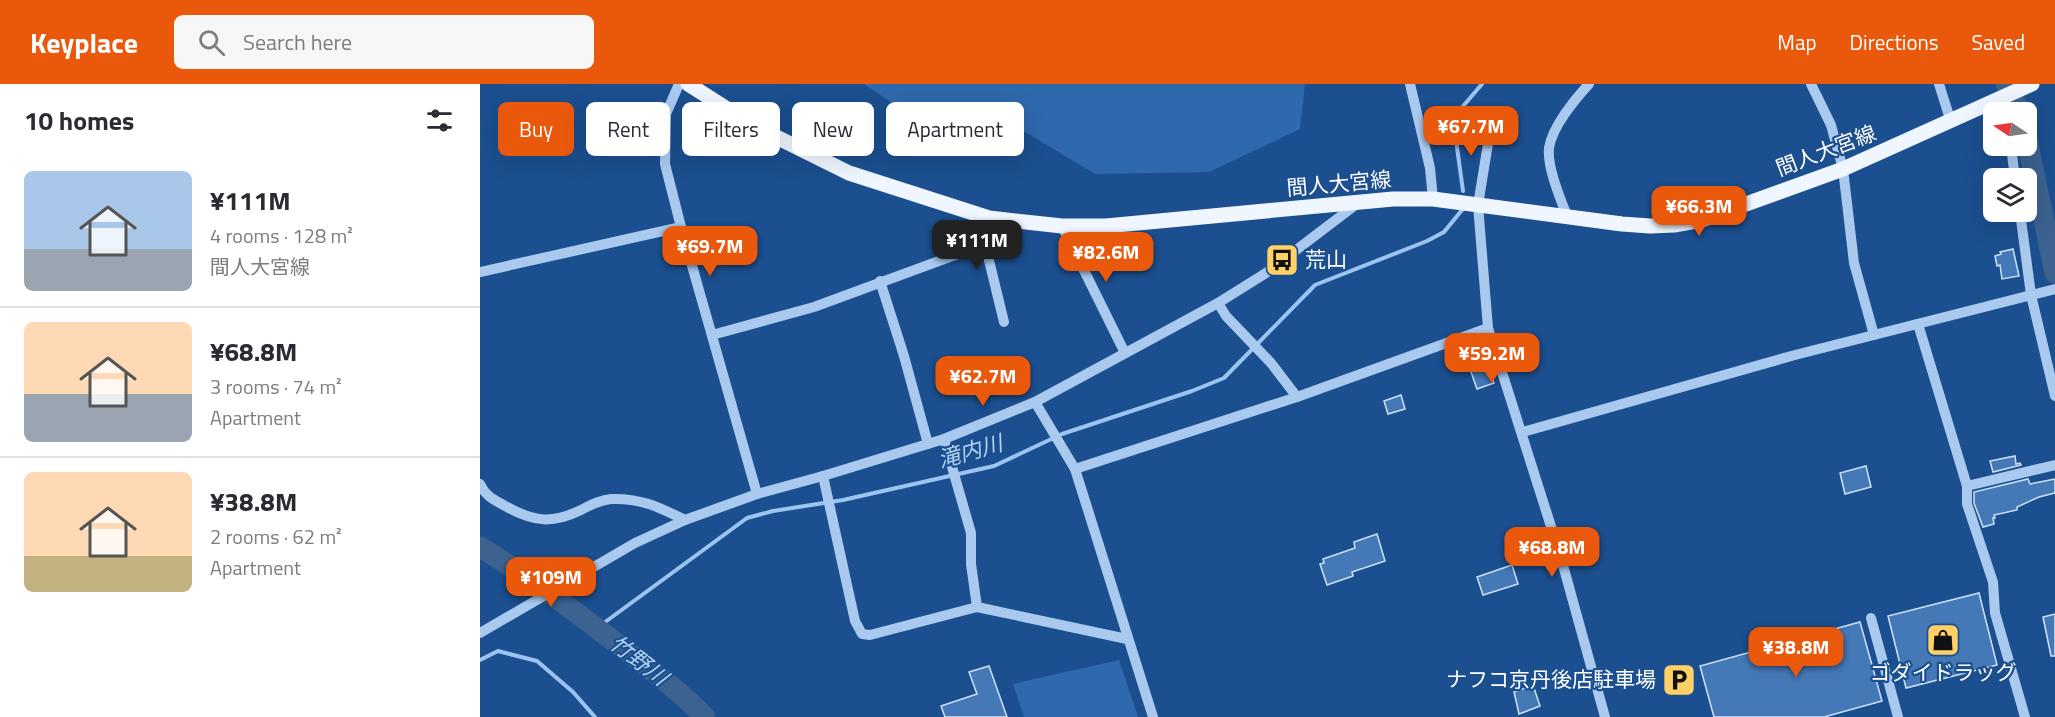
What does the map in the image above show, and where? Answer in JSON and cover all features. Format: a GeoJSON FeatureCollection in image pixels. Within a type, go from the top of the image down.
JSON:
{"type":"FeatureCollection","features":[{"type":"Feature","properties":{"kind":"main road","name":"間人大宮線"},"geometry":{"type":"LineString","coordinates":[[688,84],[754,126],[849,173],[988,218],[1062,226],[1106,226],[1393,199],[1432,199],[1622,224],[1674,225],[1702,220],[1843,169],[2006,100],[2032,84]]}},
{"type":"Feature","properties":{"kind":"street"},"geometry":{"type":"LineString","coordinates":[[679,84],[666,114],[665,164],[757,494]]}},
{"type":"Feature","properties":{"kind":"street"},"geometry":{"type":"LineString","coordinates":[[1410,84],[1430,168],[1432,199]]}},
{"type":"Feature","properties":{"kind":"street"},"geometry":{"type":"LineString","coordinates":[[1567,216],[1554,180],[1549,148],[1570,105],[1589,84]]}},
{"type":"Feature","properties":{"kind":"street"},"geometry":{"type":"LineString","coordinates":[[1811,84],[1831,125],[1843,169],[1854,263],[1874,335]]}},
{"type":"Feature","properties":{"kind":"street"},"geometry":{"type":"LineString","coordinates":[[1939,84],[1952,122]]}},
{"type":"Feature","properties":{"kind":"street"},"geometry":{"type":"LineString","coordinates":[[1493,113],[1478,205],[1488,328],[1523,432],[1561,558],[1605,717]]}},
{"type":"Feature","properties":{"kind":"street"},"geometry":{"type":"LineString","coordinates":[[480,633],[635,543],[685,520],[757,494],[944,439],[1035,402],[1218,303],[1266,273],[1358,203]]}},
{"type":"Feature","properties":{"kind":"street"},"geometry":{"type":"LineString","coordinates":[[988,218],[985,244],[1004,322]]}},
{"type":"Feature","properties":{"kind":"street"},"geometry":{"type":"LineString","coordinates":[[2021,222],[2031,296],[2055,396]]}},
{"type":"Feature","properties":{"kind":"street"},"geometry":{"type":"LineString","coordinates":[[1062,226],[1125,353]]}},
{"type":"Feature","properties":{"kind":"street"},"geometry":{"type":"LineString","coordinates":[[480,272],[681,227]]}},
{"type":"Feature","properties":{"kind":"street"},"geometry":{"type":"LineString","coordinates":[[712,335],[814,307],[985,244]]}},
{"type":"Feature","properties":{"kind":"street"},"geometry":{"type":"LineString","coordinates":[[880,282],[904,356],[928,444]]}},
{"type":"Feature","properties":{"kind":"street"},"geometry":{"type":"LineString","coordinates":[[1523,432],[1795,355],[2055,289]]}},
{"type":"Feature","properties":{"kind":"street"},"geometry":{"type":"LineString","coordinates":[[1218,303],[1226,316],[1271,363],[1297,397]]}},
{"type":"Feature","properties":{"kind":"street"},"geometry":{"type":"LineString","coordinates":[[1918,324],[1966,486],[1967,504],[1994,582],[1995,613],[2025,717]]}},
{"type":"Feature","properties":{"kind":"street"},"geometry":{"type":"LineString","coordinates":[[1075,469],[1297,397],[1488,328]]}},
{"type":"Feature","properties":{"kind":"street"},"geometry":{"type":"LineString","coordinates":[[1035,402],[1075,469],[1153,717]]}},
{"type":"Feature","properties":{"kind":"street"},"geometry":{"type":"LineString","coordinates":[[944,439],[971,533],[971,564],[977,607]]}},
{"type":"Feature","properties":{"kind":"street"},"geometry":{"type":"LineString","coordinates":[[1966,486],[2055,465]]}},
{"type":"Feature","properties":{"kind":"street"},"geometry":{"type":"LineString","coordinates":[[823,476],[855,621],[862,634],[870,635],[977,607],[1128,639]]}},
{"type":"Feature","properties":{"kind":"street"},"geometry":{"type":"LineString","coordinates":[[480,484],[485,495],[517,512],[538,519],[554,520],[565,517],[608,499],[652,504],[685,520]]}},
{"type":"Feature","properties":{"kind":"street"},"geometry":{"type":"LineString","coordinates":[[1871,618],[1898,717]]}},
{"type":"Feature","properties":{"kind":"shaded area"},"geometry":{"type":"Polygon","coordinates":[[[864,84],[1305,84],[1300,129],[1209,172],[1095,174],[1024,131],[1024,102],[890,102],[864,84]]]}},
{"type":"Feature","properties":{"kind":"shaded area"},"geometry":{"type":"Polygon","coordinates":[[[1119,660],[1138,717],[1024,717],[1013,684],[1119,660]]]}},
{"type":"Feature","properties":{"kind":"building"},"geometry":{"type":"Polygon","coordinates":[[[2013,249],[2019,276],[2002,279],[2000,265],[1997,266],[1995,256],[2001,254],[2000,252],[2013,249]]]}},
{"type":"Feature","properties":{"kind":"building"},"geometry":{"type":"Polygon","coordinates":[[[1482,339],[1485,348],[1481,349],[1494,383],[1477,389],[1462,346],[1482,339]]]}},
{"type":"Feature","properties":{"kind":"building"},"geometry":{"type":"Polygon","coordinates":[[[1401,395],[1405,409],[1388,414],[1384,401],[1401,395]]]}},
{"type":"Feature","properties":{"kind":"building"},"geometry":{"type":"Polygon","coordinates":[[[2015,456],[2016,464],[2021,465],[1993,472],[1990,461],[2015,456]]]}},
{"type":"Feature","properties":{"kind":"building"},"geometry":{"type":"Polygon","coordinates":[[[1866,466],[1871,487],[1845,494],[1840,473],[1866,466]]]}},
{"type":"Feature","properties":{"kind":"building"},"geometry":{"type":"Polygon","coordinates":[[[2028,479],[2030,484],[2055,479],[2055,493],[2039,497],[2017,507],[2017,510],[1994,515],[1994,524],[1983,527],[1974,503],[1974,492],[2028,479]]]}},
{"type":"Feature","properties":{"kind":"building"},"geometry":{"type":"Polygon","coordinates":[[[1377,534],[1385,561],[1352,572],[1353,576],[1327,585],[1320,564],[1324,563],[1323,559],[1355,548],[1354,542],[1377,534]]]}},
{"type":"Feature","properties":{"kind":"building"},"geometry":{"type":"Polygon","coordinates":[[[1512,565],[1518,584],[1483,595],[1477,577],[1512,565]]]}},
{"type":"Feature","properties":{"kind":"building","name":"ゴダイドラッグ"},"geometry":{"type":"Polygon","coordinates":[[[1979,593],[1997,665],[1906,688],[1888,616],[1979,593]]]}},
{"type":"Feature","properties":{"kind":"building"},"geometry":{"type":"Polygon","coordinates":[[[2055,614],[2055,656],[2051,656],[2043,617],[2055,614]]]}},
{"type":"Feature","properties":{"kind":"building"},"geometry":{"type":"Polygon","coordinates":[[[1860,622],[1882,701],[1824,717],[1714,717],[1700,666],[1860,622]]]}},
{"type":"Feature","properties":{"kind":"building"},"geometry":{"type":"Polygon","coordinates":[[[989,666],[1007,717],[945,717],[941,706],[977,694],[969,672],[989,666]]]}},
{"type":"Feature","properties":{"kind":"building"},"geometry":{"type":"Polygon","coordinates":[[[1533,685],[1540,706],[1519,714],[1514,692],[1533,685]]]}},
{"type":"Feature","properties":{"kind":"waterway","name":"滝内川"},"geometry":{"type":"LineString","coordinates":[[1463,191],[1453,118],[1482,84]]}},
{"type":"Feature","properties":{"kind":"waterway"},"geometry":{"type":"LineString","coordinates":[[2006,84],[2015,102]]}},
{"type":"Feature","properties":{"kind":"waterway"},"geometry":{"type":"LineString","coordinates":[[2030,156],[2055,273]]}},
{"type":"Feature","properties":{"kind":"waterway","name":"滝内川"},"geometry":{"type":"LineString","coordinates":[[597,628],[747,518],[773,511],[843,500],[994,466],[1062,434],[1192,391],[1224,378],[1315,285],[1427,241],[1444,232],[1462,210]]}},
{"type":"Feature","properties":{"kind":"waterway","name":"滝内川"},"geometry":{"type":"LineString","coordinates":[[480,547],[533,581],[583,618],[662,678],[705,717]]}},
{"type":"Feature","properties":{"kind":"waterway"},"geometry":{"type":"LineString","coordinates":[[480,660],[498,651],[537,661],[573,692],[595,717]]}},
{"type":"Feature","properties":{"kind":"place","name":"荒山"},"geometry":{"type":"Point","coordinates":[1282,260]}},
{"type":"Feature","properties":{"kind":"place","name":"ゴダイドラッグ"},"geometry":{"type":"Point","coordinates":[1943,640]}},
{"type":"Feature","properties":{"kind":"place","name":"ナフコ京丹後店駐車場"},"geometry":{"type":"Point","coordinates":[1679,680]}},
{"type":"Feature","properties":{"kind":"water label","name":"竹野川"},"geometry":{"type":"Point","coordinates":[639,660]}}]}
